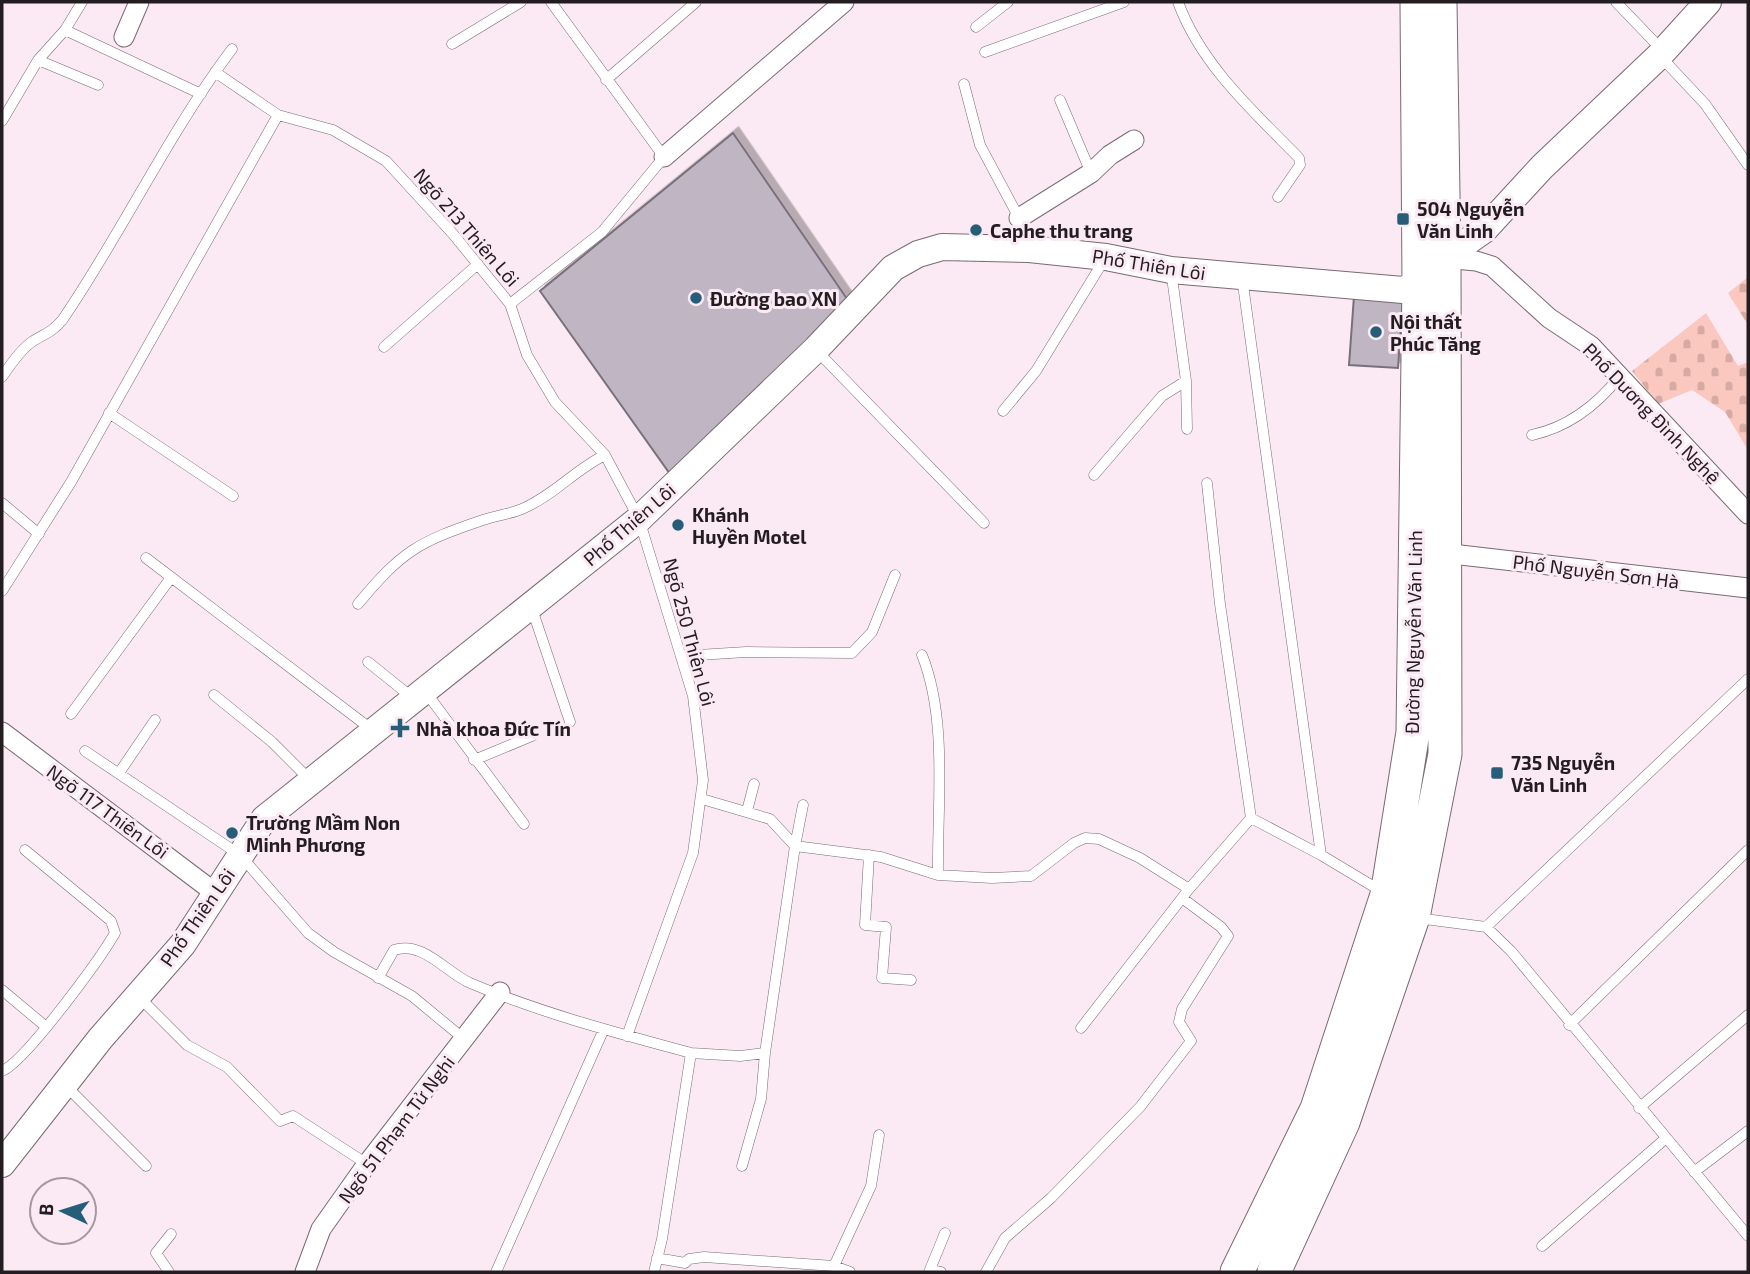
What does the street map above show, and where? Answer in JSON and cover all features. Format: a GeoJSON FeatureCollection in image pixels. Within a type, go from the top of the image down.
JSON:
{"type":"FeatureCollection","features":[{"type":"Feature","properties":{"kind":"highway","name":"Đường Nguyễn Văn Linh"},"geometry":{"type":"LineString","coordinates":[[1237,1272],[1317,1109],[1387,895],[1413,732],[1419,283],[1417,2]]}},
{"type":"Feature","properties":{"kind":"highway","name":"Đường Nguyễn Văn Linh"},"geometry":{"type":"LineString","coordinates":[[1274,1272],[1343,1122],[1413,918],[1445,754],[1444,258],[1440,2]]}},
{"type":"Feature","properties":{"kind":"main road"},"geometry":{"type":"LineString","coordinates":[[1419,283],[1444,258],[1483,230],[1542,167],[1661,54],[1708,2]]}},
{"type":"Feature","properties":{"kind":"main road","name":"Phố Thiên Lôi"},"geometry":{"type":"LineString","coordinates":[[2,1164],[64,1084],[183,944],[214,892],[264,819],[639,519],[816,349],[893,268],[918,254],[942,247],[1029,249],[1106,257],[1171,270],[1242,277],[1403,290],[1419,283]]}},
{"type":"Feature","properties":{"kind":"street"},"geometry":{"type":"LineString","coordinates":[[124,37],[139,2]]}},
{"type":"Feature","properties":{"kind":"street"},"geometry":{"type":"LineString","coordinates":[[664,157],[844,2]]}},
{"type":"Feature","properties":{"kind":"street"},"geometry":{"type":"LineString","coordinates":[[1019,218],[1091,173],[1134,139]]}},
{"type":"Feature","properties":{"kind":"street","name":"Phố Dương Đình Nghệ"},"geometry":{"type":"LineString","coordinates":[[1444,258],[1476,261],[1492,266],[1549,318],[1591,346],[1748,514]]}},
{"type":"Feature","properties":{"kind":"street","name":"Phố Nguyễn Sơn Hà"},"geometry":{"type":"LineString","coordinates":[[1443,553],[1748,588]]}},
{"type":"Feature","properties":{"kind":"street","name":"Ngõ 117 Thiên Lôi"},"geometry":{"type":"LineString","coordinates":[[2,732],[214,892]]}},
{"type":"Feature","properties":{"kind":"street","name":"Ngõ 51 Phạm Tử Nghi"},"geometry":{"type":"LineString","coordinates":[[305,1272],[321,1229],[366,1164],[500,992]]}},
{"type":"Feature","properties":{"kind":"lane"},"geometry":{"type":"LineString","coordinates":[[2,121],[38,60],[65,30],[82,2]]}},
{"type":"Feature","properties":{"kind":"lane"},"geometry":{"type":"LineString","coordinates":[[452,44],[521,2]]}},
{"type":"Feature","properties":{"kind":"lane"},"geometry":{"type":"LineString","coordinates":[[510,304],[603,232],[664,157],[551,2]]}},
{"type":"Feature","properties":{"kind":"lane"},"geometry":{"type":"LineString","coordinates":[[606,80],[696,2]]}},
{"type":"Feature","properties":{"kind":"lane"},"geometry":{"type":"LineString","coordinates":[[976,27],[1008,2]]}},
{"type":"Feature","properties":{"kind":"lane"},"geometry":{"type":"LineString","coordinates":[[985,52],[1124,2]]}},
{"type":"Feature","properties":{"kind":"lane"},"geometry":{"type":"LineString","coordinates":[[1178,2],[1195,39],[1238,96],[1299,158],[1300,165],[1278,197]]}},
{"type":"Feature","properties":{"kind":"lane"},"geometry":{"type":"LineString","coordinates":[[1616,2],[1705,104],[1748,165]]}},
{"type":"Feature","properties":{"kind":"lane"},"geometry":{"type":"LineString","coordinates":[[65,30],[201,94]]}},
{"type":"Feature","properties":{"kind":"lane"},"geometry":{"type":"LineString","coordinates":[[2,377],[31,342],[49,334],[61,322],[201,94],[232,49]]}},
{"type":"Feature","properties":{"kind":"lane"},"geometry":{"type":"LineString","coordinates":[[38,60],[98,85]]}},
{"type":"Feature","properties":{"kind":"lane","name":"Ngõ 213 Thiên Lôi"},"geometry":{"type":"LineString","coordinates":[[215,72],[278,115],[334,130],[386,161],[510,304],[527,355],[555,402],[605,455],[639,519]]}},
{"type":"Feature","properties":{"kind":"lane"},"geometry":{"type":"LineString","coordinates":[[964,84],[980,145],[1019,218],[1029,249]]}},
{"type":"Feature","properties":{"kind":"lane"},"geometry":{"type":"LineString","coordinates":[[1060,100],[1091,173]]}},
{"type":"Feature","properties":{"kind":"lane"},"geometry":{"type":"LineString","coordinates":[[2,591],[39,534],[278,115]]}},
{"type":"Feature","properties":{"kind":"lane"},"geometry":{"type":"LineString","coordinates":[[1003,411],[1036,371],[1106,257]]}},
{"type":"Feature","properties":{"kind":"lane"},"geometry":{"type":"LineString","coordinates":[[384,347],[478,264]]}},
{"type":"Feature","properties":{"kind":"lane"},"geometry":{"type":"LineString","coordinates":[[1171,270],[1186,381],[1187,429]]}},
{"type":"Feature","properties":{"kind":"lane"},"geometry":{"type":"LineString","coordinates":[[1242,277],[1321,855]]}},
{"type":"Feature","properties":{"kind":"lane"},"geometry":{"type":"LineString","coordinates":[[816,349],[984,523]]}},
{"type":"Feature","properties":{"kind":"lane"},"geometry":{"type":"LineString","coordinates":[[1532,435],[1552,431],[1579,416],[1607,393],[1621,376]]}},
{"type":"Feature","properties":{"kind":"lane"},"geometry":{"type":"LineString","coordinates":[[1094,475],[1162,396],[1186,381]]}},
{"type":"Feature","properties":{"kind":"lane"},"geometry":{"type":"LineString","coordinates":[[109,413],[233,496]]}},
{"type":"Feature","properties":{"kind":"lane"},"geometry":{"type":"LineString","coordinates":[[358,604],[389,567],[411,549],[441,535],[524,508],[605,455]]}},
{"type":"Feature","properties":{"kind":"lane"},"geometry":{"type":"LineString","coordinates":[[1081,1028],[1185,894],[1251,818],[1220,604],[1207,483]]}},
{"type":"Feature","properties":{"kind":"lane"},"geometry":{"type":"LineString","coordinates":[[2,503],[39,534]]}},
{"type":"Feature","properties":{"kind":"lane","name":"Ngõ 250 Thiên Lôi"},"geometry":{"type":"LineString","coordinates":[[628,1036],[693,853],[703,780],[693,696],[639,519]]}},
{"type":"Feature","properties":{"kind":"lane"},"geometry":{"type":"LineString","coordinates":[[146,558],[170,579],[374,732]]}},
{"type":"Feature","properties":{"kind":"lane"},"geometry":{"type":"LineString","coordinates":[[682,656],[746,652],[852,653],[872,632],[895,575]]}},
{"type":"Feature","properties":{"kind":"lane"},"geometry":{"type":"LineString","coordinates":[[71,714],[170,579]]}},
{"type":"Feature","properties":{"kind":"lane"},"geometry":{"type":"LineString","coordinates":[[531,606],[570,722]]}},
{"type":"Feature","properties":{"kind":"lane"},"geometry":{"type":"LineString","coordinates":[[922,655],[933,692],[937,723],[938,875]]}},
{"type":"Feature","properties":{"kind":"lane"},"geometry":{"type":"LineString","coordinates":[[368,662],[420,695],[524,824]]}},
{"type":"Feature","properties":{"kind":"lane"},"geometry":{"type":"LineString","coordinates":[[1486,927],[1747,684]]}},
{"type":"Feature","properties":{"kind":"lane"},"geometry":{"type":"LineString","coordinates":[[214,695],[272,742],[311,782]]}},
{"type":"Feature","properties":{"kind":"lane"},"geometry":{"type":"LineString","coordinates":[[119,774],[155,720]]}},
{"type":"Feature","properties":{"kind":"lane"},"geometry":{"type":"LineString","coordinates":[[474,760],[532,736]]}},
{"type":"Feature","properties":{"kind":"lane"},"geometry":{"type":"LineString","coordinates":[[85,751],[240,855],[308,933],[378,978],[412,996],[464,1039]]}},
{"type":"Feature","properties":{"kind":"lane"},"geometry":{"type":"LineString","coordinates":[[747,811],[754,783]]}},
{"type":"Feature","properties":{"kind":"lane"},"geometry":{"type":"LineString","coordinates":[[702,799],[770,820],[795,846],[869,855],[938,875],[1031,876],[1074,843],[1085,838],[1099,839],[1140,858],[1185,894],[1228,936],[1182,1009],[1179,1022],[1191,1041],[1140,1107],[1051,1198],[1005,1238],[986,1272]]}},
{"type":"Feature","properties":{"kind":"lane"},"geometry":{"type":"LineString","coordinates":[[742,1166],[761,1099],[765,1053],[803,805]]}},
{"type":"Feature","properties":{"kind":"lane"},"geometry":{"type":"LineString","coordinates":[[1251,818],[1321,855],[1387,895]]}},
{"type":"Feature","properties":{"kind":"lane"},"geometry":{"type":"LineString","coordinates":[[2,1071],[10,1068],[45,1026],[111,940],[115,927],[25,850]]}},
{"type":"Feature","properties":{"kind":"lane"},"geometry":{"type":"LineString","coordinates":[[1569,1024],[1748,850]]}},
{"type":"Feature","properties":{"kind":"lane"},"geometry":{"type":"LineString","coordinates":[[869,855],[865,925],[886,927],[882,978],[911,980]]}},
{"type":"Feature","properties":{"kind":"lane"},"geometry":{"type":"LineString","coordinates":[[1413,918],[1486,927],[1511,951],[1748,1236]]}},
{"type":"Feature","properties":{"kind":"lane"},"geometry":{"type":"LineString","coordinates":[[378,978],[394,950],[403,947],[429,957],[466,981],[603,1031],[691,1053],[740,1056],[765,1053]]}},
{"type":"Feature","properties":{"kind":"lane"},"geometry":{"type":"LineString","coordinates":[[2,990],[45,1026]]}},
{"type":"Feature","properties":{"kind":"lane"},"geometry":{"type":"LineString","coordinates":[[138,996],[187,1045],[227,1066],[280,1121],[293,1116],[366,1164]]}},
{"type":"Feature","properties":{"kind":"lane"},"geometry":{"type":"LineString","coordinates":[[1639,1108],[1748,1015]]}},
{"type":"Feature","properties":{"kind":"lane"},"geometry":{"type":"LineString","coordinates":[[496,1272],[603,1031]]}},
{"type":"Feature","properties":{"kind":"lane"},"geometry":{"type":"LineString","coordinates":[[654,1272],[691,1053]]}},
{"type":"Feature","properties":{"kind":"lane"},"geometry":{"type":"LineString","coordinates":[[64,1084],[146,1166]]}},
{"type":"Feature","properties":{"kind":"lane"},"geometry":{"type":"LineString","coordinates":[[1694,1172],[1748,1131]]}},
{"type":"Feature","properties":{"kind":"lane"},"geometry":{"type":"LineString","coordinates":[[834,1266],[871,1186],[879,1135]]}},
{"type":"Feature","properties":{"kind":"lane"},"geometry":{"type":"LineString","coordinates":[[1542,1246],[1665,1139]]}},
{"type":"Feature","properties":{"kind":"lane"},"geometry":{"type":"LineString","coordinates":[[933,1272],[944,1233]]}},
{"type":"Feature","properties":{"kind":"lane"},"geometry":{"type":"LineString","coordinates":[[169,1272],[156,1253],[171,1234]]}},
{"type":"Feature","properties":{"kind":"lane"},"geometry":{"type":"LineString","coordinates":[[657,1258],[685,1263],[689,1259],[704,1257],[834,1266],[850,1272]]}},
{"type":"Feature","properties":{"kind":"green space"},"geometry":{"type":"Polygon","coordinates":[[[1748,277],[1748,325],[1728,293],[1748,277]]]}},
{"type":"Feature","properties":{"kind":"green space"},"geometry":{"type":"Polygon","coordinates":[[[1706,313],[1738,366],[1748,362],[1748,450],[1725,412],[1692,390],[1658,404],[1632,371],[1706,313]]]}},
{"type":"Feature","properties":{"kind":"building","name":"Đường bao XN"},"geometry":{"type":"Polygon","coordinates":[[[733,133],[852,306],[670,474],[540,291],[733,133]]]}},
{"type":"Feature","properties":{"kind":"building","name":"Nội thất Phúc Tăng"},"geometry":{"type":"Polygon","coordinates":[[[1354,296],[1403,300],[1398,368],[1349,365],[1354,296]]]}},
{"type":"Feature","properties":{"kind":"place","name":"504 Nguyễn Văn Linh"},"geometry":{"type":"Point","coordinates":[1403,219]}},
{"type":"Feature","properties":{"kind":"place","name":"Caphe thu trang"},"geometry":{"type":"Point","coordinates":[976,230]}},
{"type":"Feature","properties":{"kind":"place","name":"Đường bao XN"},"geometry":{"type":"Point","coordinates":[696,298]}},
{"type":"Feature","properties":{"kind":"place","name":"Nội thất Phúc Tăng"},"geometry":{"type":"Point","coordinates":[1376,332]}},
{"type":"Feature","properties":{"kind":"place","name":"Khánh Huyền Motel"},"geometry":{"type":"Point","coordinates":[678,525]}},
{"type":"Feature","properties":{"kind":"place","name":"Nhà khoa Đức Tín"},"geometry":{"type":"Point","coordinates":[400,728]}},
{"type":"Feature","properties":{"kind":"place","name":"735 Nguyễn Văn Linh"},"geometry":{"type":"Point","coordinates":[1497,773]}},
{"type":"Feature","properties":{"kind":"place","name":"Trường Mầm Non Minh Phương"},"geometry":{"type":"Point","coordinates":[232,833]}}]}
